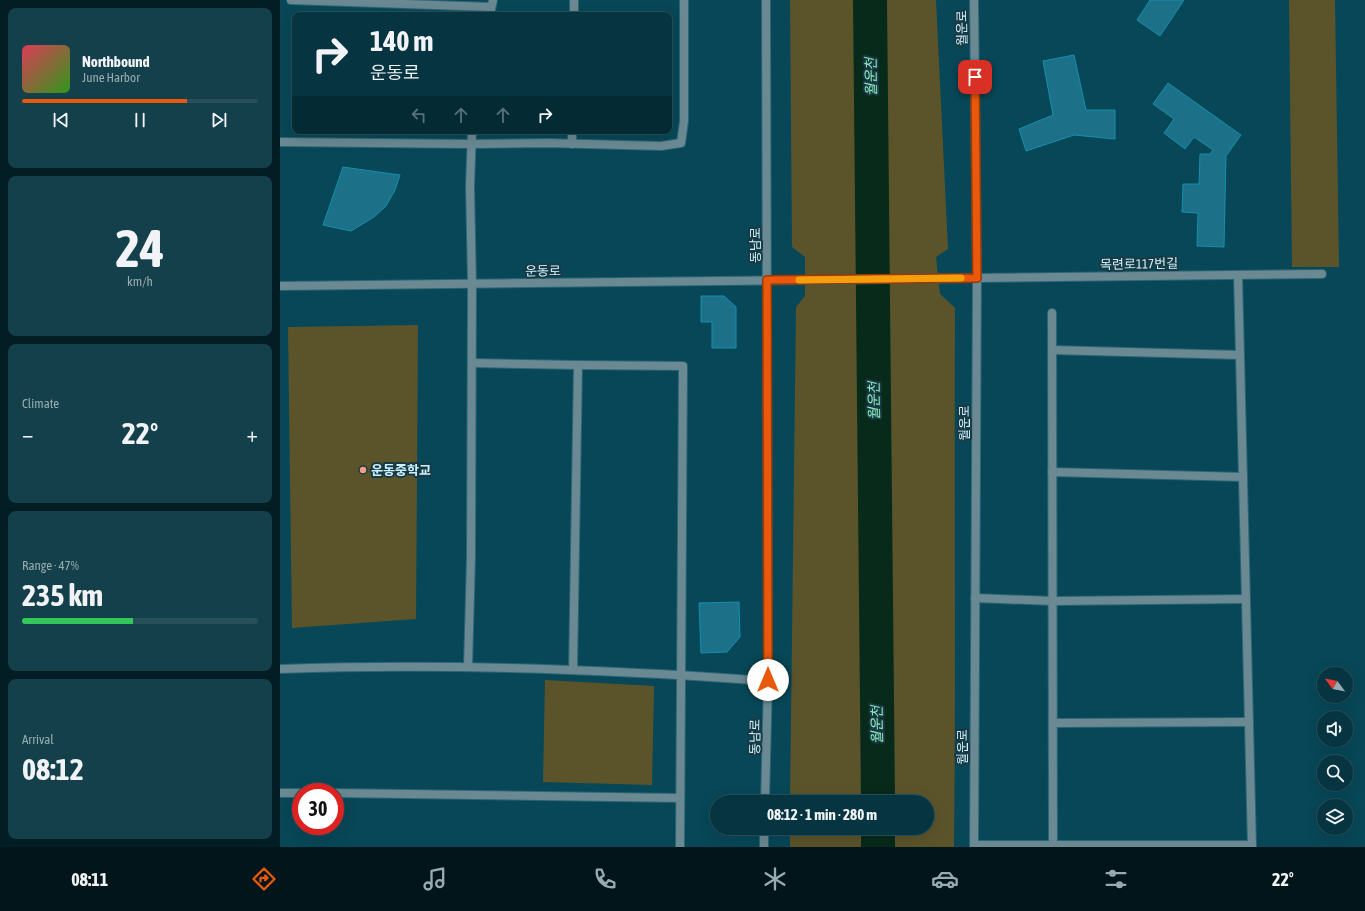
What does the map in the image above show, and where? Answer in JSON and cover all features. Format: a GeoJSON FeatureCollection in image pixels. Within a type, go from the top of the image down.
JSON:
{"type":"FeatureCollection","features":[{"type":"Feature","properties":{"kind":"street"},"geometry":{"type":"LineString","coordinates":[[291,0],[491,7]]}},
{"type":"Feature","properties":{"kind":"street"},"geometry":{"type":"LineString","coordinates":[[574,0],[574,12]]}},
{"type":"Feature","properties":{"kind":"street"},"geometry":{"type":"LineString","coordinates":[[280,142],[661,146],[680,143],[684,121],[684,0]]}},
{"type":"Feature","properties":{"kind":"street","name":"동남로"},"geometry":{"type":"LineString","coordinates":[[765,795],[768,680],[766,0]]}},
{"type":"Feature","properties":{"kind":"street","name":"월운로"},"geometry":{"type":"LineString","coordinates":[[974,0],[977,278],[974,846]]}},
{"type":"Feature","properties":{"kind":"street"},"geometry":{"type":"LineString","coordinates":[[468,667],[471,549],[472,284],[470,186],[472,134]]}},
{"type":"Feature","properties":{"kind":"street"},"geometry":{"type":"LineString","coordinates":[[572,134],[572,144]]}},
{"type":"Feature","properties":{"kind":"street","name":"목련로117번길"},"geometry":{"type":"LineString","coordinates":[[807,280],[1322,274]]}},
{"type":"Feature","properties":{"kind":"street"},"geometry":{"type":"LineString","coordinates":[[974,846],[1252,846],[1238,275]]}},
{"type":"Feature","properties":{"kind":"street","name":"운동로"},"geometry":{"type":"LineString","coordinates":[[280,286],[807,280]]}},
{"type":"Feature","properties":{"kind":"street"},"geometry":{"type":"LineString","coordinates":[[1052,313],[1053,846]]}},
{"type":"Feature","properties":{"kind":"street"},"geometry":{"type":"LineString","coordinates":[[1052,350],[1240,355]]}},
{"type":"Feature","properties":{"kind":"street"},"geometry":{"type":"LineString","coordinates":[[472,363],[683,366],[680,847]]}},
{"type":"Feature","properties":{"kind":"street"},"geometry":{"type":"LineString","coordinates":[[573,670],[578,365]]}},
{"type":"Feature","properties":{"kind":"street"},"geometry":{"type":"LineString","coordinates":[[1052,472],[1243,477]]}},
{"type":"Feature","properties":{"kind":"street"},"geometry":{"type":"LineString","coordinates":[[975,598],[1052,601],[1246,599]]}},
{"type":"Feature","properties":{"kind":"street"},"geometry":{"type":"LineString","coordinates":[[280,669],[360,666],[468,667],[681,674],[768,680]]}},
{"type":"Feature","properties":{"kind":"street"},"geometry":{"type":"LineString","coordinates":[[1053,723],[1249,722]]}},
{"type":"Feature","properties":{"kind":"street"},"geometry":{"type":"LineString","coordinates":[[280,793],[292,793]]}},
{"type":"Feature","properties":{"kind":"street"},"geometry":{"type":"LineString","coordinates":[[344,794],[680,798]]}},
{"type":"Feature","properties":{"kind":"street"},"geometry":{"type":"LineString","coordinates":[[764,835],[764,847]]}},
{"type":"Feature","properties":{"kind":"shaded area"},"geometry":{"type":"Polygon","coordinates":[[[790,0],[936,0],[948,249],[936,257],[940,294],[955,308],[954,847],[790,847],[790,835],[934,835],[934,795],[790,795],[796,307],[805,296],[805,257],[792,247],[790,0]]]}},
{"type":"Feature","properties":{"kind":"shaded area"},"geometry":{"type":"Polygon","coordinates":[[[1289,0],[1335,0],[1339,267],[1292,267],[1289,0]]]}},
{"type":"Feature","properties":{"kind":"shaded area","name":"운동중학교"},"geometry":{"type":"Polygon","coordinates":[[[418,325],[416,619],[292,628],[288,327],[418,325]]]}},
{"type":"Feature","properties":{"kind":"shaded area"},"geometry":{"type":"Polygon","coordinates":[[[545,680],[654,686],[652,785],[543,782],[545,680]]]}},
{"type":"Feature","properties":{"kind":"building"},"geometry":{"type":"Polygon","coordinates":[[[1150,0],[1184,0],[1160,36],[1137,20],[1150,0]]]}},
{"type":"Feature","properties":{"kind":"building"},"geometry":{"type":"Polygon","coordinates":[[[1074,55],[1086,110],[1115,110],[1115,139],[1074,135],[1026,151],[1019,129],[1053,115],[1043,61],[1074,55]]]}},
{"type":"Feature","properties":{"kind":"building"},"geometry":{"type":"Polygon","coordinates":[[[1168,83],[1241,135],[1226,156],[1224,247],[1197,246],[1198,213],[1182,212],[1183,184],[1199,184],[1200,154],[1210,154],[1213,150],[1194,137],[1185,149],[1164,133],[1174,119],[1153,104],[1168,83]]]}},
{"type":"Feature","properties":{"kind":"building"},"geometry":{"type":"Polygon","coordinates":[[[343,167],[400,175],[395,190],[386,206],[374,217],[351,231],[323,225],[343,167]]]}},
{"type":"Feature","properties":{"kind":"building"},"geometry":{"type":"Polygon","coordinates":[[[701,296],[724,296],[736,307],[736,348],[712,348],[712,322],[701,322],[701,296]]]}},
{"type":"Feature","properties":{"kind":"building"},"geometry":{"type":"Polygon","coordinates":[[[739,602],[740,637],[727,652],[701,653],[699,603],[739,602]]]}},
{"type":"Feature","properties":{"kind":"waterway","name":"월운천"},"geometry":{"type":"LineString","coordinates":[[870,0],[878,795]]}},
{"type":"Feature","properties":{"kind":"waterway","name":"월운천"},"geometry":{"type":"LineString","coordinates":[[878,835],[878,847]]}},
{"type":"Feature","properties":{"kind":"slow traffic"},"geometry":{"type":"LineString","coordinates":[[799,280],[961,278]]}},
{"type":"Feature","properties":{"kind":"place","name":"운동중학교"},"geometry":{"type":"Point","coordinates":[363,470]}},
{"type":"Feature","properties":{"kind":"route"},"geometry":{"type":"LineString","coordinates":[[768,680],[767,280],[977,278],[975,77]]}}]}
